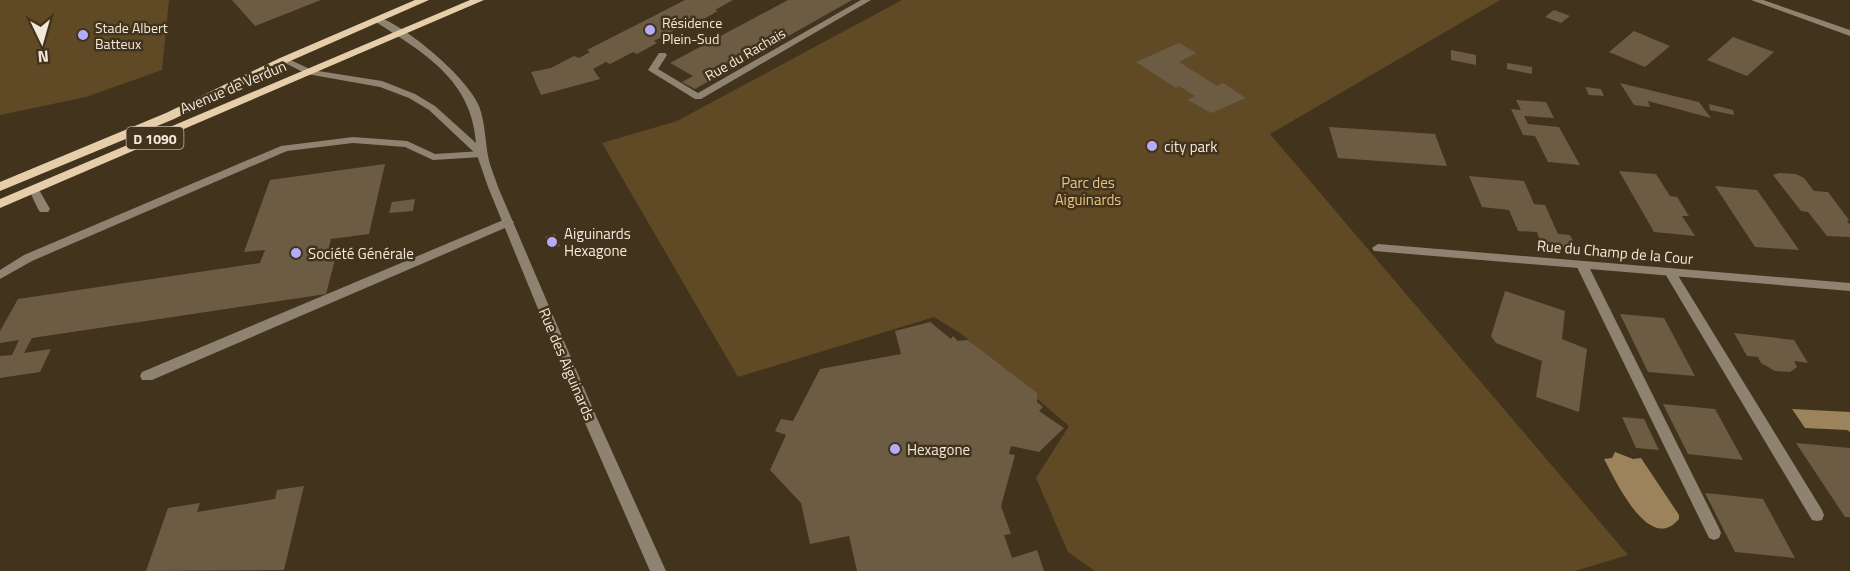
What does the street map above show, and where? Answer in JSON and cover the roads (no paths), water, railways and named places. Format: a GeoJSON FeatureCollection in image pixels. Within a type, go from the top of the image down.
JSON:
{"type":"FeatureCollection","features":[{"type":"Feature","properties":{"kind":"main road","name":"Avenue de Verdun"},"geometry":{"type":"LineString","coordinates":[[0,187],[170,116],[284,60],[424,0]]}},
{"type":"Feature","properties":{"kind":"main road","name":"Avenue de Verdun"},"geometry":{"type":"LineString","coordinates":[[0,204],[479,0]]}},
{"type":"Feature","properties":{"kind":"street","name":"Rue du Rachais"},"geometry":{"type":"LineString","coordinates":[[662,55],[653,70],[698,97],[867,0]]}},
{"type":"Feature","properties":{"kind":"street"},"geometry":{"type":"LineString","coordinates":[[1755,0],[1850,33]]}},
{"type":"Feature","properties":{"kind":"street","name":"Rue des Aiguinards"},"geometry":{"type":"LineString","coordinates":[[379,20],[438,61],[459,81],[478,117],[482,154],[508,222],[656,570]]}},
{"type":"Feature","properties":{"kind":"street","name":"Rue des Aiguinards"},"geometry":{"type":"LineString","coordinates":[[284,60],[310,72],[382,84],[412,96],[432,108],[482,154]]}},
{"type":"Feature","properties":{"kind":"street"},"geometry":{"type":"LineString","coordinates":[[0,275],[28,258],[285,148],[353,140],[407,144],[433,157],[482,154]]}},
{"type":"Feature","properties":{"kind":"street"},"geometry":{"type":"LineString","coordinates":[[34,190],[44,209]]}},
{"type":"Feature","properties":{"kind":"street"},"geometry":{"type":"LineString","coordinates":[[147,376],[508,222]]}},
{"type":"Feature","properties":{"kind":"street","name":"Rue du Champ de la Cour"},"geometry":{"type":"LineString","coordinates":[[1378,248],[1850,286]]}},
{"type":"Feature","properties":{"kind":"street"},"geometry":{"type":"LineString","coordinates":[[1582,265],[1714,533]]}},
{"type":"Feature","properties":{"kind":"street"},"geometry":{"type":"LineString","coordinates":[[1670,272],[1817,515]]}},
{"type":"Feature","properties":{"kind":"place","name":"Résidence Plein-Sud"},"geometry":{"type":"Point","coordinates":[650,30]}},
{"type":"Feature","properties":{"kind":"place","name":"Stade Albert Batteux"},"geometry":{"type":"Point","coordinates":[83,35]}},
{"type":"Feature","properties":{"kind":"place","name":"city park"},"geometry":{"type":"Point","coordinates":[1152,146]}},
{"type":"Feature","properties":{"kind":"place","name":"Aiguinards Hexagone"},"geometry":{"type":"Point","coordinates":[552,242]}},
{"type":"Feature","properties":{"kind":"place","name":"Société Générale"},"geometry":{"type":"Point","coordinates":[296,253]}},
{"type":"Feature","properties":{"kind":"place","name":"Hexagone"},"geometry":{"type":"Point","coordinates":[895,449]}},
{"type":"Feature","properties":{"kind":"park label","name":"Parc des Aiguinards"},"geometry":{"type":"Point","coordinates":[1088,190]}}]}
